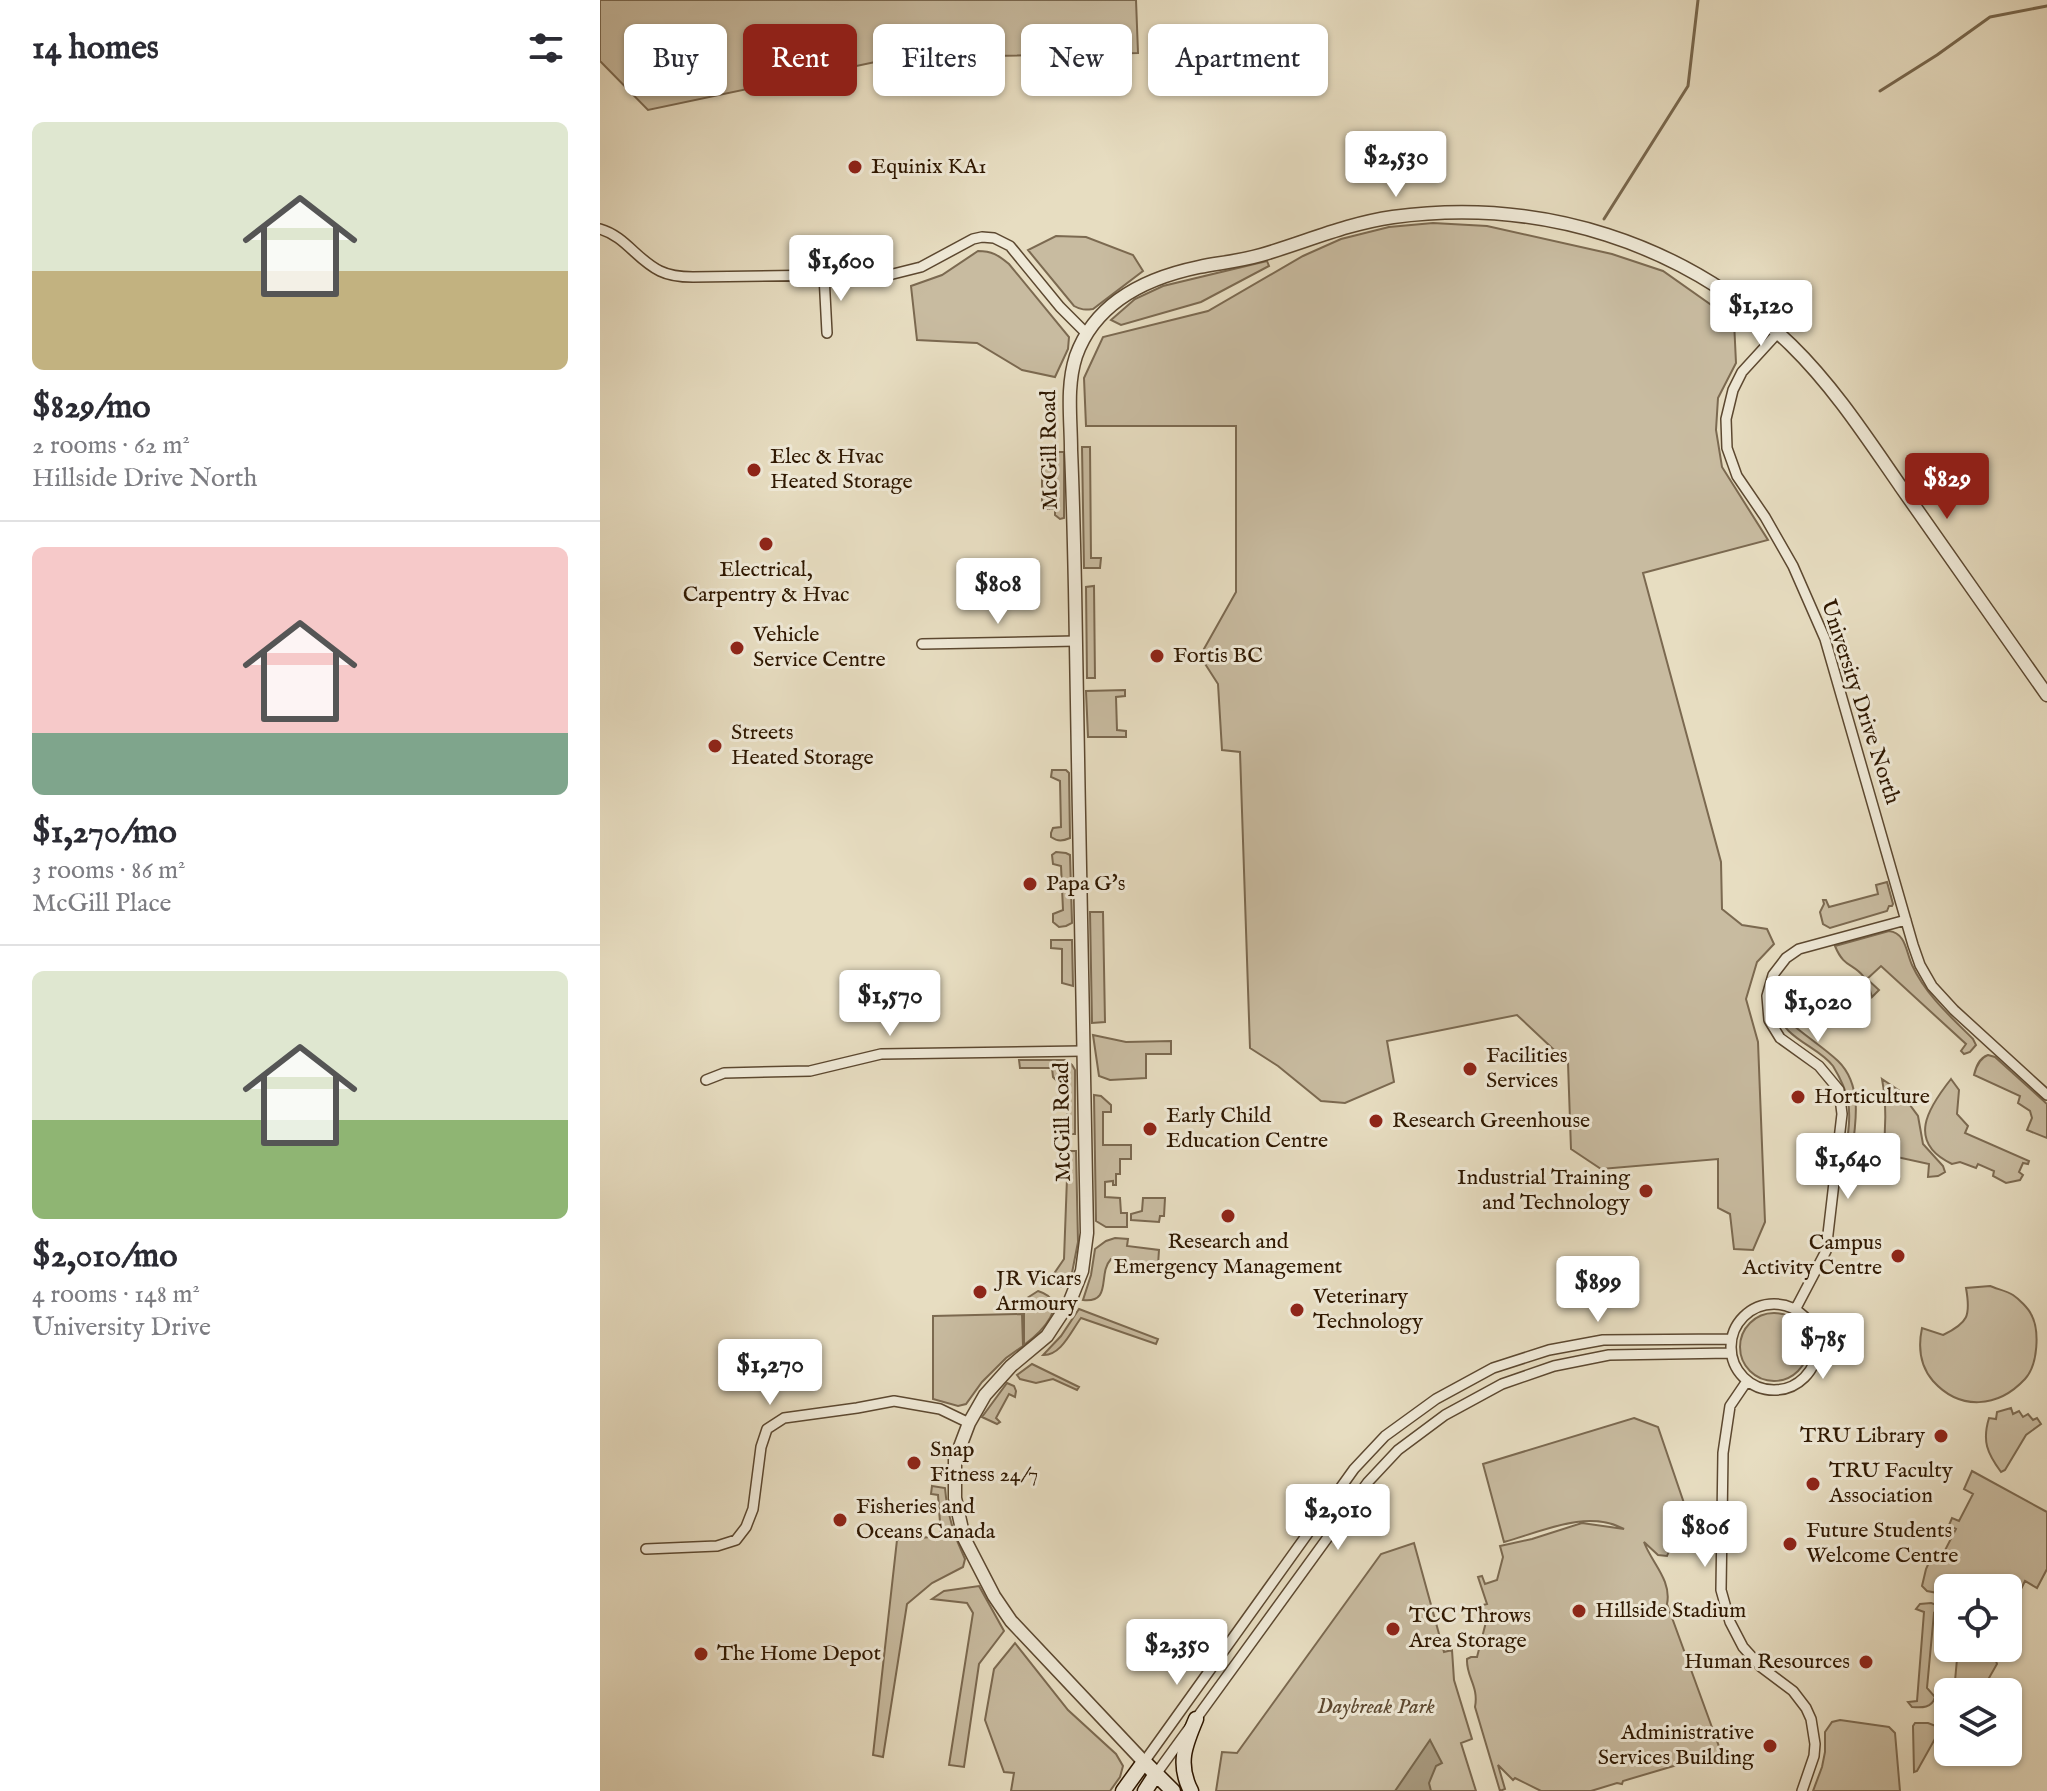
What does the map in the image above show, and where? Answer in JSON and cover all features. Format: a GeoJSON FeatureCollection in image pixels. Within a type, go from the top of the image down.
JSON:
{"type":"FeatureCollection","features":[{"type":"Feature","properties":{"kind":"main road"},"geometry":{"type":"LineString","coordinates":[[1191,1791],[1183,1755],[1196,1719]]}},
{"type":"Feature","properties":{"kind":"main road","name":"McGill Road"},"geometry":{"type":"LineString","coordinates":[[1144,1762],[1173,1791]]}},
{"type":"Feature","properties":{"kind":"main road"},"geometry":{"type":"LineString","coordinates":[[1123,1791],[1144,1762]]}},
{"type":"Feature","properties":{"kind":"main road"},"geometry":{"type":"LineString","coordinates":[[1145,1791],[1156,1774]]}},
{"type":"Feature","properties":{"kind":"street"},"geometry":{"type":"LineString","coordinates":[[600,229],[622,240],[660,271],[680,277],[882,275],[929,264],[981,237],[994,238],[1011,248],[1069,318],[1087,334],[1101,315],[1118,300],[1150,281],[1184,270],[1255,257],[1356,224],[1441,212],[1507,213],[1550,219],[1593,230],[1655,253],[1727,293],[1772,328],[1816,372],[1850,413],[2047,695]]}},
{"type":"Feature","properties":{"kind":"street"},"geometry":{"type":"LineString","coordinates":[[824,275],[827,333]]}},
{"type":"Feature","properties":{"kind":"street"},"geometry":{"type":"LineString","coordinates":[[1727,293],[1805,366],[1816,372]]}},
{"type":"Feature","properties":{"kind":"street","name":"McGill Road"},"geometry":{"type":"LineString","coordinates":[[1087,334],[1074,363],[1069,390],[1087,1233],[1082,1271],[1070,1301],[1047,1336],[1011,1366],[985,1395],[969,1423],[955,1460],[955,1498],[964,1538],[1011,1621],[1144,1762]]}},
{"type":"Feature","properties":{"kind":"street","name":"University Drive North"},"geometry":{"type":"LineString","coordinates":[[1774,337],[1748,365],[1733,390],[1726,419],[1727,448],[1737,476],[1793,566],[1825,639],[1920,965],[1932,986],[1954,1010],[2047,1095]]}},
{"type":"Feature","properties":{"kind":"street"},"geometry":{"type":"LineString","coordinates":[[922,644],[1076,641]]}},
{"type":"Feature","properties":{"kind":"street"},"geometry":{"type":"LineString","coordinates":[[1795,1310],[1826,1251],[1842,1114],[1839,1090],[1819,1066],[1780,1038],[1769,1020],[1767,996],[1773,975],[1786,958],[1799,949],[1906,920]]}},
{"type":"Feature","properties":{"kind":"street"},"geometry":{"type":"LineString","coordinates":[[706,1080],[724,1073],[810,1071],[881,1054],[1083,1051]]}},
{"type":"Feature","properties":{"kind":"street"},"geometry":{"type":"LineString","coordinates":[[1769,1304],[1795,1310],[1813,1330],[1816,1357],[1811,1369],[1802,1380],[1790,1387],[1779,1390],[1757,1387],[1747,1381],[1734,1364],[1731,1339],[1736,1326],[1744,1315],[1769,1304]]}},
{"type":"Feature","properties":{"kind":"street"},"geometry":{"type":"LineString","coordinates":[[1144,1762],[1354,1469],[1385,1436],[1436,1399],[1493,1368],[1549,1350],[1603,1340],[1731,1339]]}},
{"type":"Feature","properties":{"kind":"street"},"geometry":{"type":"LineString","coordinates":[[1156,1774],[1368,1482],[1398,1450],[1445,1415],[1502,1384],[1554,1366],[1609,1355],[1731,1353]]}},
{"type":"Feature","properties":{"kind":"street"},"geometry":{"type":"LineString","coordinates":[[1747,1381],[1730,1406],[1723,1453],[1721,1590],[1730,1622],[1743,1647],[1761,1667],[1793,1691],[1811,1719],[1814,1756],[1802,1791]]}},
{"type":"Feature","properties":{"kind":"street"},"geometry":{"type":"LineString","coordinates":[[646,1549],[717,1546],[736,1540],[746,1527],[753,1509],[761,1447],[767,1429],[784,1418],[894,1401],[940,1409],[969,1423]]}},
{"type":"Feature","properties":{"kind":"green space"},"geometry":{"type":"Polygon","coordinates":[[[600,0],[1136,0],[1138,53],[1132,53],[1132,24],[1021,24],[1021,55],[1005,56],[1005,24],[873,24],[873,62],[857,66],[857,24],[743,24],[743,90],[727,93],[727,24],[624,24],[624,86],[600,61],[600,0]]]}},
{"type":"Feature","properties":{"kind":"green space"},"geometry":{"type":"Polygon","coordinates":[[[634,96],[714,96],[648,110],[634,96]]]}},
{"type":"Feature","properties":{"kind":"green space"},"geometry":{"type":"Polygon","coordinates":[[[1433,223],[1487,226],[1612,254],[1663,271],[1734,321],[1736,363],[1718,398],[1716,430],[1722,467],[1768,540],[1643,573],[1721,862],[1722,909],[1742,925],[1767,929],[1774,944],[1757,962],[1746,999],[1758,1042],[1765,1222],[1753,1250],[1734,1249],[1730,1214],[1718,1208],[1718,1159],[1601,1169],[1571,1149],[1568,1063],[1517,1015],[1387,1041],[1394,1082],[1345,1103],[1321,1101],[1250,1048],[1240,752],[1222,750],[1218,684],[1200,656],[1236,592],[1236,426],[1086,426],[1084,378],[1103,337],[1208,311],[1303,256],[1341,239],[1389,227],[1433,223]]]}},
{"type":"Feature","properties":{"kind":"green space"},"geometry":{"type":"Polygon","coordinates":[[[1056,236],[1086,237],[1133,255],[1143,271],[1093,309],[1074,306],[1028,250],[1056,236]]]}},
{"type":"Feature","properties":{"kind":"green space"},"geometry":{"type":"Polygon","coordinates":[[[978,251],[995,254],[1009,264],[1069,337],[1068,349],[1055,377],[1022,370],[977,343],[917,340],[911,286],[942,275],[978,251]]]}},
{"type":"Feature","properties":{"kind":"green space"},"geometry":{"type":"Polygon","coordinates":[[[1267,261],[1269,266],[1201,302],[1121,325],[1111,320],[1135,299],[1163,286],[1267,261]]]}},
{"type":"Feature","properties":{"kind":"green space"},"geometry":{"type":"Polygon","coordinates":[[[1082,447],[1090,447],[1091,558],[1101,558],[1100,568],[1084,568],[1082,447]]]}},
{"type":"Feature","properties":{"kind":"green space"},"geometry":{"type":"Polygon","coordinates":[[[1057,452],[1064,452],[1064,518],[1060,519],[1055,515],[1055,509],[1042,509],[1042,465],[1053,464],[1057,452]]]}},
{"type":"Feature","properties":{"kind":"green space"},"geometry":{"type":"Polygon","coordinates":[[[1094,586],[1095,678],[1087,678],[1086,587],[1094,586]]]}},
{"type":"Feature","properties":{"kind":"green space"},"geometry":{"type":"Polygon","coordinates":[[[1125,690],[1125,696],[1116,697],[1117,730],[1126,731],[1126,737],[1088,737],[1086,691],[1125,690]]]}},
{"type":"Feature","properties":{"kind":"green space"},"geometry":{"type":"Polygon","coordinates":[[[1052,770],[1066,770],[1069,773],[1070,838],[1063,840],[1051,837],[1053,828],[1061,827],[1060,781],[1051,777],[1052,770]]]}},
{"type":"Feature","properties":{"kind":"green space"},"geometry":{"type":"Polygon","coordinates":[[[1056,852],[1070,855],[1072,923],[1059,927],[1053,922],[1053,914],[1063,910],[1061,866],[1053,864],[1052,855],[1056,852]]]}},
{"type":"Feature","properties":{"kind":"green space"},"geometry":{"type":"Polygon","coordinates":[[[1887,882],[1893,904],[1887,911],[1830,928],[1823,924],[1820,912],[1823,900],[1829,907],[1878,894],[1876,885],[1887,882]]]}},
{"type":"Feature","properties":{"kind":"green space"},"geometry":{"type":"Polygon","coordinates":[[[1090,912],[1103,912],[1105,1022],[1092,1023],[1090,912]]]}},
{"type":"Feature","properties":{"kind":"green space"},"geometry":{"type":"Polygon","coordinates":[[[1889,931],[1902,939],[1912,965],[1931,996],[1973,1039],[1976,1045],[1970,1052],[1964,1054],[1961,1051],[1966,1044],[1881,966],[1867,979],[1879,990],[1872,997],[1864,977],[1845,962],[1835,946],[1889,931]]]}},
{"type":"Feature","properties":{"kind":"green space"},"geometry":{"type":"Polygon","coordinates":[[[1051,940],[1072,940],[1073,986],[1062,983],[1062,949],[1051,948],[1051,940]]]}},
{"type":"Feature","properties":{"kind":"green space"},"geometry":{"type":"Polygon","coordinates":[[[1781,1007],[1796,1018],[1791,1021],[1793,1025],[1838,1061],[1853,1085],[1856,1114],[1849,1172],[1843,1170],[1849,1118],[1844,1088],[1833,1066],[1786,1028],[1777,1009],[1781,1007]]]}},
{"type":"Feature","properties":{"kind":"green space"},"geometry":{"type":"Polygon","coordinates":[[[1093,1035],[1126,1042],[1171,1041],[1171,1054],[1146,1054],[1146,1078],[1110,1080],[1099,1076],[1093,1035]]]}},
{"type":"Feature","properties":{"kind":"green space"},"geometry":{"type":"Polygon","coordinates":[[[1988,1055],[1995,1057],[2047,1104],[2047,1138],[2027,1130],[2032,1118],[2030,1111],[2018,1103],[2020,1096],[1974,1075],[1980,1061],[1988,1055]]]}},
{"type":"Feature","properties":{"kind":"green space"},"geometry":{"type":"Polygon","coordinates":[[[1019,1060],[1065,1060],[1072,1065],[1075,1070],[1075,1134],[1068,1134],[1067,1091],[1053,1077],[1052,1068],[1020,1068],[1019,1060]]]}},
{"type":"Feature","properties":{"kind":"green space"},"geometry":{"type":"Polygon","coordinates":[[[1882,1079],[1907,1096],[1918,1116],[1923,1144],[1945,1172],[1928,1177],[1929,1164],[1883,1154],[1886,1116],[1882,1079]]]}},
{"type":"Feature","properties":{"kind":"green space"},"geometry":{"type":"Polygon","coordinates":[[[1951,1079],[1959,1090],[1957,1114],[1968,1126],[1965,1133],[2029,1161],[2028,1164],[2023,1163],[2020,1180],[2006,1183],[1993,1176],[1994,1171],[1978,1164],[1976,1168],[1960,1162],[1952,1164],[1929,1146],[1925,1135],[1929,1113],[1951,1079]]]}},
{"type":"Feature","properties":{"kind":"green space"},"geometry":{"type":"Polygon","coordinates":[[[1094,1095],[1101,1096],[1111,1105],[1111,1112],[1103,1112],[1103,1145],[1131,1145],[1131,1159],[1120,1159],[1116,1185],[1113,1181],[1105,1182],[1105,1197],[1120,1198],[1121,1213],[1127,1213],[1127,1227],[1106,1227],[1096,1221],[1094,1095]]]}},
{"type":"Feature","properties":{"kind":"green space"},"geometry":{"type":"Polygon","coordinates":[[[1068,1151],[1076,1151],[1078,1242],[1071,1278],[1062,1287],[1052,1283],[1051,1278],[1064,1259],[1068,1151]]]}},
{"type":"Feature","properties":{"kind":"green space"},"geometry":{"type":"Polygon","coordinates":[[[1143,1198],[1165,1198],[1164,1216],[1160,1216],[1159,1222],[1131,1220],[1131,1214],[1142,1211],[1143,1198]]]}},
{"type":"Feature","properties":{"kind":"green space"},"geometry":{"type":"Polygon","coordinates":[[[1115,1238],[1128,1239],[1127,1246],[1159,1250],[1158,1265],[1153,1264],[1152,1274],[1126,1268],[1127,1262],[1111,1259],[1098,1297],[1083,1300],[1095,1249],[1115,1238]]]}},
{"type":"Feature","properties":{"kind":"green space"},"geometry":{"type":"Polygon","coordinates":[[[1990,1286],[2013,1295],[2030,1312],[2036,1329],[2035,1356],[2029,1373],[2014,1389],[1991,1400],[1967,1401],[1944,1391],[1925,1369],[1921,1356],[1922,1328],[1943,1335],[1951,1331],[1966,1318],[1966,1288],[1990,1286]]]}},
{"type":"Feature","properties":{"kind":"green space"},"geometry":{"type":"Polygon","coordinates":[[[1038,1291],[1053,1302],[1053,1310],[1045,1326],[1024,1345],[1024,1300],[1038,1291]]]}},
{"type":"Feature","properties":{"kind":"green space"},"geometry":{"type":"Polygon","coordinates":[[[1079,1309],[1158,1339],[1156,1344],[1081,1318],[1060,1347],[1043,1355],[1061,1336],[1079,1309]]]}},
{"type":"Feature","properties":{"kind":"green space"},"geometry":{"type":"Polygon","coordinates":[[[1781,1313],[1802,1328],[1808,1347],[1806,1360],[1798,1371],[1781,1381],[1767,1381],[1750,1371],[1742,1360],[1740,1340],[1750,1323],[1761,1315],[1781,1313]]]}},
{"type":"Feature","properties":{"kind":"green space"},"geometry":{"type":"Polygon","coordinates":[[[1022,1314],[1023,1346],[982,1382],[966,1404],[958,1406],[933,1399],[933,1316],[1022,1314]]]}},
{"type":"Feature","properties":{"kind":"green space"},"geometry":{"type":"Polygon","coordinates":[[[1032,1364],[1079,1387],[1077,1390],[1053,1379],[1036,1383],[1020,1379],[1017,1375],[1032,1364]]]}},
{"type":"Feature","properties":{"kind":"green space"},"geometry":{"type":"Polygon","coordinates":[[[1007,1383],[1014,1386],[1015,1397],[1009,1394],[996,1418],[1000,1422],[997,1424],[982,1417],[1007,1383]]]}},
{"type":"Feature","properties":{"kind":"green space"},"geometry":{"type":"Polygon","coordinates":[[[2011,1408],[2013,1414],[2019,1411],[2023,1417],[2028,1414],[2041,1424],[2026,1435],[2001,1472],[1987,1446],[1987,1426],[1989,1418],[1996,1419],[1997,1412],[2011,1408]]]}},
{"type":"Feature","properties":{"kind":"green space","name":"Hillside Stadium"},"geometry":{"type":"Polygon","coordinates":[[[1634,1418],[1658,1427],[1686,1509],[1667,1556],[1658,1555],[1644,1542],[1664,1579],[1667,1604],[1721,1752],[1591,1791],[1541,1791],[1515,1778],[1513,1780],[1498,1765],[1505,1789],[1500,1791],[1475,1707],[1475,1693],[1467,1665],[1467,1659],[1477,1657],[1486,1622],[1479,1620],[1479,1606],[1487,1604],[1478,1577],[1482,1576],[1485,1584],[1497,1580],[1503,1557],[1500,1546],[1582,1523],[1624,1529],[1610,1523],[1580,1522],[1504,1542],[1483,1464],[1634,1418]]]}},
{"type":"Feature","properties":{"kind":"green space"},"geometry":{"type":"Polygon","coordinates":[[[1972,1471],[2047,1512],[2047,1569],[2037,1588],[2025,1581],[2022,1587],[2022,1574],[1934,1574],[1934,1592],[1922,1586],[1931,1558],[1939,1562],[1956,1529],[1949,1525],[1952,1518],[1959,1521],[1973,1494],[1964,1489],[1972,1471]]]}},
{"type":"Feature","properties":{"kind":"green space"},"geometry":{"type":"Polygon","coordinates":[[[932,1486],[945,1488],[952,1524],[965,1559],[963,1567],[932,1583],[907,1604],[883,1757],[873,1755],[897,1540],[941,1536],[938,1495],[931,1494],[932,1486]]]}},
{"type":"Feature","properties":{"kind":"green space","name":"Daybreak Park"},"geometry":{"type":"Polygon","coordinates":[[[1414,1543],[1444,1652],[1452,1650],[1454,1680],[1472,1739],[1461,1743],[1476,1791],[1216,1791],[1222,1752],[1237,1753],[1381,1554],[1414,1543]]]}},
{"type":"Feature","properties":{"kind":"green space"},"geometry":{"type":"Polygon","coordinates":[[[979,1586],[1004,1631],[979,1664],[964,1767],[949,1765],[973,1613],[967,1603],[932,1599],[944,1591],[979,1586]]]}},
{"type":"Feature","properties":{"kind":"green space"},"geometry":{"type":"Polygon","coordinates":[[[1920,1604],[1934,1604],[1927,1688],[1934,1696],[1934,1701],[1923,1707],[1912,1707],[1908,1702],[1917,1701],[1924,1612],[1916,1609],[1920,1604]]]}},
{"type":"Feature","properties":{"kind":"green space"},"geometry":{"type":"Polygon","coordinates":[[[1015,1643],[1068,1710],[1116,1754],[1123,1766],[1120,1777],[1110,1791],[1011,1791],[1014,1773],[1004,1772],[985,1720],[994,1669],[1015,1643]]]}},
{"type":"Feature","properties":{"kind":"green space"},"geometry":{"type":"Polygon","coordinates":[[[1957,1662],[1996,1662],[1989,1678],[1955,1678],[1957,1662]]]}},
{"type":"Feature","properties":{"kind":"green space"},"geometry":{"type":"Polygon","coordinates":[[[1840,1720],[1889,1727],[1895,1733],[1900,1791],[1813,1791],[1822,1767],[1825,1732],[1832,1722],[1840,1720]]]}},
{"type":"Feature","properties":{"kind":"green space"},"geometry":{"type":"Polygon","coordinates":[[[1915,1723],[1934,1725],[1934,1741],[1914,1772],[1915,1723]]]}},
{"type":"Feature","properties":{"kind":"shaded area"},"geometry":{"type":"Polygon","coordinates":[[[1430,1740],[1442,1763],[1436,1766],[1429,1783],[1431,1791],[1395,1791],[1430,1740]]]}},
{"type":"Feature","properties":{"kind":"waterway"},"geometry":{"type":"LineString","coordinates":[[1604,219],[1688,86],[1698,0]]}},
{"type":"Feature","properties":{"kind":"waterway"},"geometry":{"type":"LineString","coordinates":[[1880,91],[1990,17],[2047,6]]}},
{"type":"Feature","properties":{"kind":"place","name":"Equinix KA1"},"geometry":{"type":"Point","coordinates":[855,167]}},
{"type":"Feature","properties":{"kind":"place","name":"Elec & Hvac Heated Storage"},"geometry":{"type":"Point","coordinates":[754,470]}},
{"type":"Feature","properties":{"kind":"place","name":"Electrical, Carpentry & Hvac"},"geometry":{"type":"Point","coordinates":[766,544]}},
{"type":"Feature","properties":{"kind":"place","name":"Vehicle Service Centre"},"geometry":{"type":"Point","coordinates":[737,648]}},
{"type":"Feature","properties":{"kind":"place","name":"Fortis BC"},"geometry":{"type":"Point","coordinates":[1157,656]}},
{"type":"Feature","properties":{"kind":"place","name":"Streets Heated Storage"},"geometry":{"type":"Point","coordinates":[715,746]}},
{"type":"Feature","properties":{"kind":"place","name":"Papa G's"},"geometry":{"type":"Point","coordinates":[1030,884]}},
{"type":"Feature","properties":{"kind":"place","name":"Facilities Services"},"geometry":{"type":"Point","coordinates":[1470,1069]}},
{"type":"Feature","properties":{"kind":"place","name":"Horticulture"},"geometry":{"type":"Point","coordinates":[1798,1097]}},
{"type":"Feature","properties":{"kind":"place","name":"Research Greenhouse"},"geometry":{"type":"Point","coordinates":[1376,1121]}},
{"type":"Feature","properties":{"kind":"place","name":"Early Child Education Centre"},"geometry":{"type":"Point","coordinates":[1150,1129]}},
{"type":"Feature","properties":{"kind":"place","name":"Industrial Training and Technology"},"geometry":{"type":"Point","coordinates":[1646,1191]}},
{"type":"Feature","properties":{"kind":"place","name":"Research and Emergency Management"},"geometry":{"type":"Point","coordinates":[1228,1216]}},
{"type":"Feature","properties":{"kind":"place","name":"Campus Activity Centre"},"geometry":{"type":"Point","coordinates":[1898,1256]}},
{"type":"Feature","properties":{"kind":"place","name":"JR Vicars Armoury"},"geometry":{"type":"Point","coordinates":[980,1292]}},
{"type":"Feature","properties":{"kind":"place","name":"Veterinary Technology"},"geometry":{"type":"Point","coordinates":[1297,1310]}},
{"type":"Feature","properties":{"kind":"place","name":"TRU Library"},"geometry":{"type":"Point","coordinates":[1941,1436]}},
{"type":"Feature","properties":{"kind":"place","name":"Snap Fitness 24/7"},"geometry":{"type":"Point","coordinates":[914,1463]}},
{"type":"Feature","properties":{"kind":"place","name":"TRU Faculty Association"},"geometry":{"type":"Point","coordinates":[1813,1484]}},
{"type":"Feature","properties":{"kind":"place","name":"Fisheries and Oceans Canada"},"geometry":{"type":"Point","coordinates":[840,1520]}},
{"type":"Feature","properties":{"kind":"place","name":"Future Students Welcome Centre"},"geometry":{"type":"Point","coordinates":[1790,1544]}},
{"type":"Feature","properties":{"kind":"place","name":"Hillside Stadium"},"geometry":{"type":"Point","coordinates":[1579,1611]}},
{"type":"Feature","properties":{"kind":"place","name":"TCC Throws Area Storage"},"geometry":{"type":"Point","coordinates":[1393,1629]}},
{"type":"Feature","properties":{"kind":"place","name":"The Home Depot"},"geometry":{"type":"Point","coordinates":[701,1654]}},
{"type":"Feature","properties":{"kind":"place","name":"Human Resources"},"geometry":{"type":"Point","coordinates":[1866,1662]}},
{"type":"Feature","properties":{"kind":"place","name":"Administrative Services Building"},"geometry":{"type":"Point","coordinates":[1770,1746]}}]}
